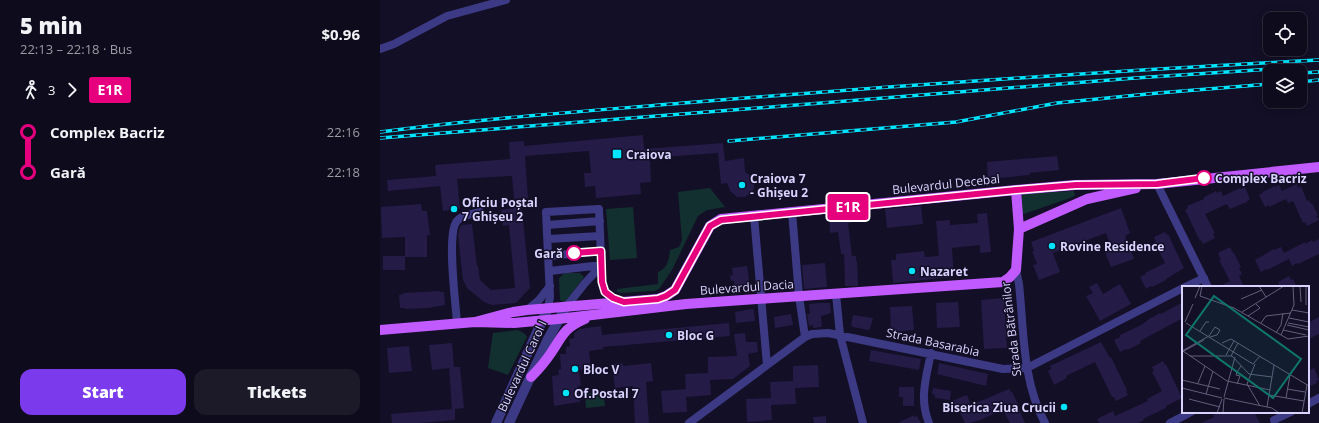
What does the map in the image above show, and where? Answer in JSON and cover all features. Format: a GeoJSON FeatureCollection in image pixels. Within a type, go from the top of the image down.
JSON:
{"type":"FeatureCollection","features":[{"type":"Feature","properties":{"kind":"main road","name":"Bulevardul Decebal"},"geometry":{"type":"LineString","coordinates":[[675,290],[703,236],[714,222],[721,220],[1016,190],[1076,185],[1157,184],[1319,168]]}},
{"type":"Feature","properties":{"kind":"main road","name":"Bulevardul Decebal"},"geometry":{"type":"LineString","coordinates":[[1019,229],[1087,199],[1157,184]]}},
{"type":"Feature","properties":{"kind":"main road","name":"Strada Bătrânilor"},"geometry":{"type":"LineString","coordinates":[[1016,190],[1019,229],[1016,270]]}},
{"type":"Feature","properties":{"kind":"main road","name":"Bulevardul Dacia"},"geometry":{"type":"LineString","coordinates":[[380,330],[475,322],[514,323],[542,321],[686,304],[1003,282],[1016,270]]}},
{"type":"Feature","properties":{"kind":"main road","name":"Bulevardul Dacia"},"geometry":{"type":"LineString","coordinates":[[475,322],[527,310],[658,299],[675,290]]}},
{"type":"Feature","properties":{"kind":"main road"},"geometry":{"type":"LineString","coordinates":[[675,290],[686,304]]}},
{"type":"Feature","properties":{"kind":"main road"},"geometry":{"type":"LineString","coordinates":[[531,377],[550,355],[562,334],[566,330],[575,323],[594,315]]}},
{"type":"Feature","properties":{"kind":"street"},"geometry":{"type":"LineString","coordinates":[[380,49],[394,44],[447,16],[506,0]]}},
{"type":"Feature","properties":{"kind":"street"},"geometry":{"type":"LineString","coordinates":[[1157,184],[1208,286]]}},
{"type":"Feature","properties":{"kind":"street"},"geometry":{"type":"LineString","coordinates":[[548,308],[550,297],[550,271],[546,212],[599,209],[602,282],[605,292],[613,298],[624,302]]}},
{"type":"Feature","properties":{"kind":"street"},"geometry":{"type":"LineString","coordinates":[[458,323],[451,244],[454,226],[462,217],[480,212]]}},
{"type":"Feature","properties":{"kind":"street"},"geometry":{"type":"LineString","coordinates":[[792,212],[799,296],[805,337]]}},
{"type":"Feature","properties":{"kind":"street"},"geometry":{"type":"LineString","coordinates":[[754,216],[767,365]]}},
{"type":"Feature","properties":{"kind":"street"},"geometry":{"type":"LineString","coordinates":[[547,225],[600,221]]}},
{"type":"Feature","properties":{"kind":"street"},"geometry":{"type":"LineString","coordinates":[[548,239],[600,236]]}},
{"type":"Feature","properties":{"kind":"street"},"geometry":{"type":"LineString","coordinates":[[549,256],[601,251]]}},
{"type":"Feature","properties":{"kind":"street"},"geometry":{"type":"LineString","coordinates":[[550,271],[602,265]]}},
{"type":"Feature","properties":{"kind":"street"},"geometry":{"type":"LineString","coordinates":[[566,307],[602,265]]}},
{"type":"Feature","properties":{"kind":"street","name":"Strada Bătrânilor"},"geometry":{"type":"LineString","coordinates":[[1016,270],[1019,284],[1027,368],[1033,396],[1045,423]]}},
{"type":"Feature","properties":{"kind":"street","name":"Strada Basarabia"},"geometry":{"type":"LineString","coordinates":[[1188,286],[1204,278]]}},
{"type":"Feature","properties":{"kind":"street"},"geometry":{"type":"LineString","coordinates":[[527,310],[540,300],[550,286]]}},
{"type":"Feature","properties":{"kind":"street","name":"Strada Basarabia"},"geometry":{"type":"LineString","coordinates":[[689,423],[805,337],[812,334],[828,333],[840,335],[1003,369],[1027,368],[1182,289]]}},
{"type":"Feature","properties":{"kind":"street"},"geometry":{"type":"LineString","coordinates":[[836,294],[840,335],[863,423]]}},
{"type":"Feature","properties":{"kind":"street","name":"Bulevardul Carol I"},"geometry":{"type":"LineString","coordinates":[[509,423],[558,319],[566,307]]}},
{"type":"Feature","properties":{"kind":"street","name":"Bulevardul Carol I"},"geometry":{"type":"LineString","coordinates":[[496,423],[548,308]]}},
{"type":"Feature","properties":{"kind":"street"},"geometry":{"type":"LineString","coordinates":[[929,423],[924,409],[924,393],[930,353]]}},
{"type":"Feature","properties":{"kind":"street"},"geometry":{"type":"LineString","coordinates":[[1309,403],[1319,398]]}},
{"type":"Feature","properties":{"kind":"street"},"geometry":{"type":"LineString","coordinates":[[1170,423],[1189,413]]}},
{"type":"Feature","properties":{"kind":"street"},"geometry":{"type":"LineString","coordinates":[[1270,413],[1275,422],[1289,413]]}},
{"type":"Feature","properties":{"kind":"green space"},"geometry":{"type":"Polygon","coordinates":[[[710,188],[725,207],[707,210],[698,216],[672,270],[659,289],[655,291],[617,292],[617,289],[658,284],[658,272],[666,266],[670,250],[679,247],[682,240],[678,192],[710,188]]]}},
{"type":"Feature","properties":{"kind":"green space"},"geometry":{"type":"Polygon","coordinates":[[[1074,191],[1075,195],[1073,197],[1021,215],[1020,194],[1074,191]]]}},
{"type":"Feature","properties":{"kind":"green space"},"geometry":{"type":"Polygon","coordinates":[[[633,207],[637,258],[610,260],[606,209],[633,207]]]}},
{"type":"Feature","properties":{"kind":"green space"},"geometry":{"type":"Polygon","coordinates":[[[565,273],[580,273],[584,277],[564,303],[560,300],[559,279],[565,273]]]}},
{"type":"Feature","properties":{"kind":"green space"},"geometry":{"type":"Polygon","coordinates":[[[517,330],[523,332],[527,337],[508,375],[488,368],[493,333],[517,330]]]}},
{"type":"Feature","properties":{"kind":"green space"},"geometry":{"type":"Polygon","coordinates":[[[603,391],[605,406],[586,408],[585,394],[603,391]]]}},
{"type":"Feature","properties":{"kind":"building"},"geometry":{"type":"Polygon","coordinates":[[[643,135],[644,149],[723,143],[725,161],[744,158],[745,172],[754,179],[754,188],[752,192],[745,197],[737,197],[730,191],[727,183],[721,184],[718,153],[650,158],[651,182],[640,183],[641,194],[596,198],[595,186],[585,187],[584,173],[591,173],[589,151],[525,156],[528,198],[514,199],[512,176],[457,179],[460,209],[443,211],[440,186],[388,191],[387,180],[436,176],[435,165],[510,159],[509,142],[524,141],[524,146],[643,135]]]}},
{"type":"Feature","properties":{"kind":"building"},"geometry":{"type":"Polygon","coordinates":[[[1057,156],[1059,170],[1030,173],[1030,175],[988,179],[987,162],[1057,156]]]}},
{"type":"Feature","properties":{"kind":"building"},"geometry":{"type":"Polygon","coordinates":[[[1297,184],[1298,188],[1301,186],[1307,201],[1309,200],[1311,204],[1312,203],[1318,215],[1316,216],[1319,220],[1307,226],[1305,222],[1303,223],[1293,201],[1288,203],[1286,199],[1269,207],[1269,205],[1265,207],[1259,195],[1275,186],[1279,185],[1282,191],[1297,184]]]}},
{"type":"Feature","properties":{"kind":"building"},"geometry":{"type":"Polygon","coordinates":[[[1245,187],[1250,199],[1247,202],[1230,209],[1227,204],[1205,214],[1215,233],[1213,234],[1215,238],[1203,244],[1201,240],[1200,241],[1185,210],[1188,208],[1187,206],[1204,199],[1204,197],[1216,191],[1217,193],[1221,191],[1223,196],[1245,187]]]}},
{"type":"Feature","properties":{"kind":"building"},"geometry":{"type":"Polygon","coordinates":[[[514,203],[522,210],[530,288],[516,303],[492,305],[484,302],[467,288],[463,280],[458,235],[459,230],[461,225],[472,224],[480,280],[491,290],[515,288],[509,225],[503,226],[501,210],[514,208],[514,203]]]}},
{"type":"Feature","properties":{"kind":"building"},"geometry":{"type":"Polygon","coordinates":[[[421,204],[422,211],[427,211],[430,235],[427,235],[427,257],[405,257],[405,237],[382,238],[381,207],[421,204]]]}},
{"type":"Feature","properties":{"kind":"building"},"geometry":{"type":"Polygon","coordinates":[[[921,206],[923,224],[887,228],[885,209],[921,206]]]}},
{"type":"Feature","properties":{"kind":"building","name":"Rovine Residence"},"geometry":{"type":"Polygon","coordinates":[[[1121,208],[1130,233],[1125,236],[1134,259],[1111,267],[1105,252],[1112,250],[1106,233],[1053,253],[1060,272],[1039,280],[1033,265],[1037,264],[1032,251],[1034,251],[1031,242],[1121,208]]]}},
{"type":"Feature","properties":{"kind":"building"},"geometry":{"type":"Polygon","coordinates":[[[850,213],[851,223],[848,223],[852,256],[856,256],[857,261],[858,286],[845,286],[844,254],[841,254],[838,232],[830,233],[829,215],[850,213]]]}},
{"type":"Feature","properties":{"kind":"building"},"geometry":{"type":"Polygon","coordinates":[[[987,213],[991,252],[980,253],[980,245],[952,248],[954,277],[893,283],[891,260],[896,260],[896,254],[924,251],[925,257],[939,256],[936,221],[950,220],[950,225],[978,223],[977,214],[987,213]]]}},
{"type":"Feature","properties":{"kind":"building"},"geometry":{"type":"Polygon","coordinates":[[[1165,232],[1167,235],[1168,234],[1184,268],[1166,280],[1146,289],[1140,277],[1165,263],[1154,242],[1156,241],[1154,237],[1165,232]]]}},
{"type":"Feature","properties":{"kind":"building"},"geometry":{"type":"Polygon","coordinates":[[[1319,239],[1319,254],[1292,266],[1289,259],[1261,272],[1255,260],[1274,249],[1281,247],[1284,253],[1305,242],[1305,244],[1312,240],[1313,242],[1319,239]]]}},
{"type":"Feature","properties":{"kind":"building"},"geometry":{"type":"Polygon","coordinates":[[[1230,247],[1241,267],[1239,268],[1242,274],[1239,276],[1244,286],[1220,286],[1230,281],[1219,260],[1221,260],[1218,253],[1230,247]]]}},
{"type":"Feature","properties":{"kind":"building"},"geometry":{"type":"Polygon","coordinates":[[[383,256],[405,256],[405,270],[383,270],[383,256]]]}},
{"type":"Feature","properties":{"kind":"building"},"geometry":{"type":"Polygon","coordinates":[[[825,263],[827,287],[804,289],[802,265],[825,263]]]}},
{"type":"Feature","properties":{"kind":"building"},"geometry":{"type":"Polygon","coordinates":[[[747,266],[750,287],[735,289],[734,281],[731,281],[730,276],[733,275],[732,268],[747,266]]]}},
{"type":"Feature","properties":{"kind":"building"},"geometry":{"type":"Polygon","coordinates":[[[1289,276],[1291,280],[1293,279],[1296,286],[1280,286],[1278,282],[1289,276]]]}},
{"type":"Feature","properties":{"kind":"building"},"geometry":{"type":"Polygon","coordinates":[[[1097,283],[1103,294],[1120,284],[1131,304],[1100,321],[1086,296],[1093,293],[1089,287],[1097,283]]]}},
{"type":"Feature","properties":{"kind":"building"},"geometry":{"type":"Polygon","coordinates":[[[444,292],[445,305],[428,308],[400,308],[399,295],[404,294],[403,293],[444,292]]]}},
{"type":"Feature","properties":{"kind":"building"},"geometry":{"type":"Polygon","coordinates":[[[1004,298],[1007,348],[984,349],[981,300],[1004,298]]]}},
{"type":"Feature","properties":{"kind":"building"},"geometry":{"type":"Polygon","coordinates":[[[958,302],[960,327],[937,328],[936,303],[958,302]]]}},
{"type":"Feature","properties":{"kind":"building"},"geometry":{"type":"Polygon","coordinates":[[[830,303],[831,313],[821,316],[822,327],[813,328],[813,325],[809,326],[807,314],[810,314],[809,304],[830,303]]]}},
{"type":"Feature","properties":{"kind":"building"},"geometry":{"type":"Polygon","coordinates":[[[1182,303],[1182,319],[1140,341],[1141,343],[1120,352],[1114,340],[1147,320],[1160,313],[1161,314],[1182,303]]]}},
{"type":"Feature","properties":{"kind":"building"},"geometry":{"type":"Polygon","coordinates":[[[912,306],[914,330],[891,332],[890,307],[912,306]]]}},
{"type":"Feature","properties":{"kind":"building"},"geometry":{"type":"Polygon","coordinates":[[[752,309],[754,310],[755,321],[736,323],[735,312],[752,309]]]}},
{"type":"Feature","properties":{"kind":"building"},"geometry":{"type":"Polygon","coordinates":[[[791,314],[793,325],[775,328],[774,317],[791,314]]]}},
{"type":"Feature","properties":{"kind":"building"},"geometry":{"type":"Polygon","coordinates":[[[853,315],[873,318],[870,329],[868,330],[853,327],[851,325],[853,315]]]}},
{"type":"Feature","properties":{"kind":"building"},"geometry":{"type":"Polygon","coordinates":[[[1319,317],[1319,334],[1309,339],[1309,322],[1319,317]]]}},
{"type":"Feature","properties":{"kind":"building"},"geometry":{"type":"Polygon","coordinates":[[[729,323],[730,336],[603,347],[603,349],[589,351],[591,368],[579,370],[581,385],[578,386],[580,402],[554,406],[552,376],[559,375],[558,370],[561,369],[560,354],[566,354],[566,347],[570,346],[569,339],[574,338],[574,333],[580,329],[601,326],[602,335],[729,323]]]}},
{"type":"Feature","properties":{"kind":"building"},"geometry":{"type":"Polygon","coordinates":[[[745,333],[746,342],[757,342],[758,352],[748,354],[750,366],[733,379],[710,380],[711,395],[686,397],[687,412],[663,413],[661,391],[686,389],[685,374],[708,373],[708,357],[737,356],[734,334],[745,333]]]}},
{"type":"Feature","properties":{"kind":"building"},"geometry":{"type":"Polygon","coordinates":[[[1101,342],[1110,358],[1111,357],[1128,395],[1116,401],[1114,397],[1112,397],[1095,362],[1066,376],[1067,378],[1054,385],[1048,371],[1051,369],[1050,366],[1101,342]]]}},
{"type":"Feature","properties":{"kind":"building"},"geometry":{"type":"Polygon","coordinates":[[[452,343],[454,367],[460,367],[464,408],[455,409],[455,420],[420,423],[392,423],[391,414],[452,409],[449,368],[432,370],[429,345],[452,343]]]}},
{"type":"Feature","properties":{"kind":"building"},"geometry":{"type":"Polygon","coordinates":[[[409,346],[412,371],[389,373],[387,348],[409,346]]]}},
{"type":"Feature","properties":{"kind":"building"},"geometry":{"type":"Polygon","coordinates":[[[871,350],[921,359],[919,370],[869,361],[871,350]]]}},
{"type":"Feature","properties":{"kind":"building"},"geometry":{"type":"Polygon","coordinates":[[[1163,361],[1165,365],[1166,364],[1182,398],[1138,423],[1099,423],[1097,419],[1113,411],[1115,416],[1148,401],[1147,399],[1162,391],[1152,372],[1154,371],[1152,367],[1163,361]]]}},
{"type":"Feature","properties":{"kind":"building"},"geometry":{"type":"Polygon","coordinates":[[[623,363],[623,366],[651,363],[653,381],[646,382],[649,423],[635,423],[633,386],[615,388],[612,364],[623,363]]]}},
{"type":"Feature","properties":{"kind":"building"},"geometry":{"type":"Polygon","coordinates":[[[939,363],[988,374],[986,386],[937,374],[939,363]]]}},
{"type":"Feature","properties":{"kind":"building"},"geometry":{"type":"Polygon","coordinates":[[[818,365],[819,387],[795,388],[796,404],[771,405],[772,420],[747,422],[746,399],[771,398],[770,382],[793,381],[793,366],[818,365]]]}},
{"type":"Feature","properties":{"kind":"building"},"geometry":{"type":"Polygon","coordinates":[[[1314,368],[1319,380],[1316,381],[1317,383],[1309,387],[1309,370],[1314,368]]]}},
{"type":"Feature","properties":{"kind":"building"},"geometry":{"type":"Polygon","coordinates":[[[899,387],[914,387],[914,406],[903,406],[903,397],[899,397],[899,387]]]}},
{"type":"Feature","properties":{"kind":"building"},"geometry":{"type":"Polygon","coordinates":[[[933,388],[951,391],[950,400],[935,398],[935,395],[932,394],[933,388]]]}},
{"type":"Feature","properties":{"kind":"building"},"geometry":{"type":"Polygon","coordinates":[[[1009,389],[1019,406],[1018,407],[1025,423],[1010,423],[1003,410],[980,420],[965,423],[959,410],[956,411],[952,401],[967,395],[971,405],[1009,389]]]}},
{"type":"Feature","properties":{"kind":"building"},"geometry":{"type":"Polygon","coordinates":[[[1218,413],[1255,413],[1260,423],[1201,423],[1214,417],[1213,415],[1218,413]]]}},
{"type":"Feature","properties":{"kind":"building"},"geometry":{"type":"Polygon","coordinates":[[[914,415],[914,417],[917,416],[921,423],[898,423],[914,415]]]}},
{"type":"Feature","properties":{"kind":"building"},"geometry":{"type":"Polygon","coordinates":[[[826,416],[826,423],[814,423],[813,417],[826,416]]]}},
{"type":"Feature","properties":{"kind":"railway"},"geometry":{"type":"LineString","coordinates":[[380,132],[498,119],[774,96],[1007,79],[1319,60]]}},
{"type":"Feature","properties":{"kind":"railway"},"geometry":{"type":"LineString","coordinates":[[380,138],[1135,78],[1263,70]]}},
{"type":"Feature","properties":{"kind":"railway"},"geometry":{"type":"LineString","coordinates":[[1307,73],[1319,72]]}},
{"type":"Feature","properties":{"kind":"railway"},"geometry":{"type":"LineString","coordinates":[[1307,81],[1319,80]]}},
{"type":"Feature","properties":{"kind":"railway"},"geometry":{"type":"LineString","coordinates":[[729,141],[956,122],[1057,103],[1263,85]]}},
{"type":"Feature","properties":{"kind":"bus line","name":"E1R"},"geometry":{"type":"LineString","coordinates":[[574,253],[601,251],[602,282],[605,292],[613,298],[624,302],[658,299],[675,290],[703,236],[714,222],[721,220],[1016,190],[1076,185],[1157,184],[1204,178]]}},
{"type":"Feature","properties":{"kind":"place","name":"Craiova"},"geometry":{"type":"Point","coordinates":[617,154]}},
{"type":"Feature","properties":{"kind":"place","name":"Complex Bacriz"},"geometry":{"type":"Point","coordinates":[1204,178]}},
{"type":"Feature","properties":{"kind":"place","name":"Craiova 7 - Ghișeu 2"},"geometry":{"type":"Point","coordinates":[742,185]}},
{"type":"Feature","properties":{"kind":"place","name":"Oficiu Poștal 7 Ghișeu 2"},"geometry":{"type":"Point","coordinates":[454,209]}},
{"type":"Feature","properties":{"kind":"place","name":"Rovine Residence"},"geometry":{"type":"Point","coordinates":[1052,246]}},
{"type":"Feature","properties":{"kind":"place","name":"Gară"},"geometry":{"type":"Point","coordinates":[574,253]}},
{"type":"Feature","properties":{"kind":"place","name":"Nazaret"},"geometry":{"type":"Point","coordinates":[912,271]}},
{"type":"Feature","properties":{"kind":"place","name":"Bloc G"},"geometry":{"type":"Point","coordinates":[669,335]}},
{"type":"Feature","properties":{"kind":"place","name":"Bloc V"},"geometry":{"type":"Point","coordinates":[575,369]}},
{"type":"Feature","properties":{"kind":"place","name":"Of.Postal 7"},"geometry":{"type":"Point","coordinates":[566,393]}},
{"type":"Feature","properties":{"kind":"place","name":"Biserica Ziua Crucii"},"geometry":{"type":"Point","coordinates":[1064,407]}}]}
